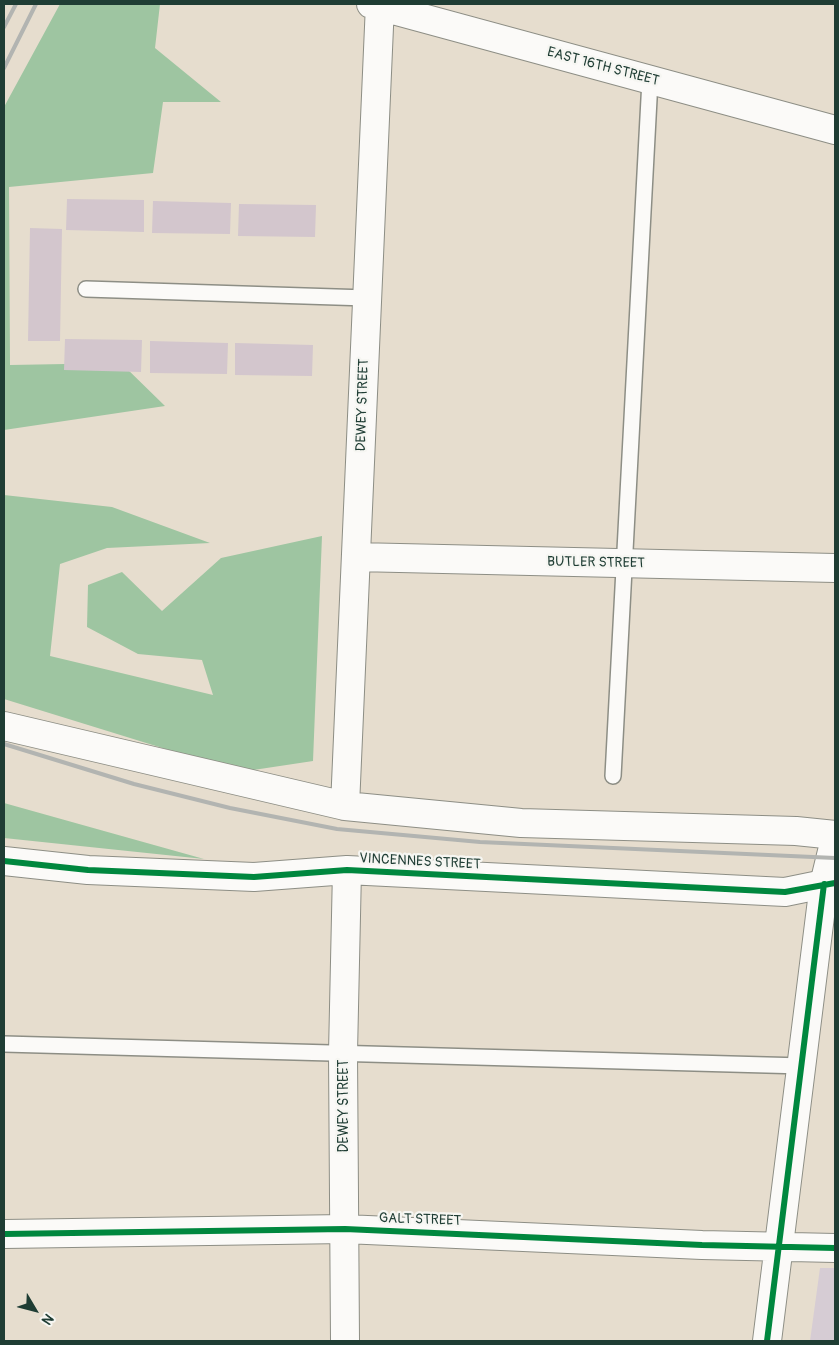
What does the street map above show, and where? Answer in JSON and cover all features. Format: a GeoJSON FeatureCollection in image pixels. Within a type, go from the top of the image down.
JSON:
{"type":"FeatureCollection","features":[{"type":"Feature","properties":{"kind":"street","name":"EAST 16TH STREET"},"geometry":{"type":"LineString","coordinates":[[377,5],[835,130]]}},
{"type":"Feature","properties":{"kind":"street","name":"DEWEY STREET"},"geometry":{"type":"LineString","coordinates":[[345,806],[367,298],[377,5]]}},
{"type":"Feature","properties":{"kind":"street","name":"BUTLER STREET"},"geometry":{"type":"LineString","coordinates":[[356,557],[835,568]]}},
{"type":"Feature","properties":{"kind":"street"},"geometry":{"type":"LineString","coordinates":[[4,726],[345,806],[521,823],[796,831],[835,835]]}},
{"type":"Feature","properties":{"kind":"street"},"geometry":{"type":"LineString","coordinates":[[768,1341],[802,1066],[835,839]]}},
{"type":"Feature","properties":{"kind":"street","name":"VINCENNES STREET"},"geometry":{"type":"LineString","coordinates":[[4,861],[88,870],[254,877],[347,870],[785,892],[830,883]]}},
{"type":"Feature","properties":{"kind":"street","name":"DEWEY STREET"},"geometry":{"type":"LineString","coordinates":[[345,1341],[343,1053],[347,870]]}},
{"type":"Feature","properties":{"kind":"street","name":"GALT STREET"},"geometry":{"type":"LineString","coordinates":[[4,1234],[345,1229],[835,1248]]}},
{"type":"Feature","properties":{"kind":"lane"},"geometry":{"type":"LineString","coordinates":[[613,776],[650,80]]}},
{"type":"Feature","properties":{"kind":"lane"},"geometry":{"type":"LineString","coordinates":[[86,289],[367,298]]}},
{"type":"Feature","properties":{"kind":"lane"},"geometry":{"type":"LineString","coordinates":[[4,1044],[802,1066]]}},
{"type":"Feature","properties":{"kind":"shaded area"},"geometry":{"type":"Polygon","coordinates":[[[820,1268],[835,1268],[835,1341],[810,1341],[820,1268]]]}},
{"type":"Feature","properties":{"kind":"green space"},"geometry":{"type":"Polygon","coordinates":[[[60,4],[160,4],[155,48],[221,102],[163,102],[153,173],[9,187],[10,365],[121,363],[165,406],[4,430],[4,107],[60,4]]]}},
{"type":"Feature","properties":{"kind":"green space"},"geometry":{"type":"Polygon","coordinates":[[[4,495],[112,507],[210,543],[107,548],[60,564],[50,656],[213,695],[202,660],[138,654],[87,627],[88,585],[122,572],[162,611],[221,558],[322,536],[313,761],[240,772],[4,699],[4,495]]]}},
{"type":"Feature","properties":{"kind":"green space"},"geometry":{"type":"Polygon","coordinates":[[[4,803],[204,859],[4,838],[4,803]]]}},
{"type":"Feature","properties":{"kind":"building"},"geometry":{"type":"Polygon","coordinates":[[[67,199],[144,200],[144,232],[66,230],[67,199]]]}},
{"type":"Feature","properties":{"kind":"building"},"geometry":{"type":"Polygon","coordinates":[[[153,201],[231,203],[230,234],[152,233],[153,201]]]}},
{"type":"Feature","properties":{"kind":"building"},"geometry":{"type":"Polygon","coordinates":[[[239,204],[316,205],[315,237],[238,236],[239,204]]]}},
{"type":"Feature","properties":{"kind":"building"},"geometry":{"type":"Polygon","coordinates":[[[30,228],[62,229],[60,341],[28,341],[30,228]]]}},
{"type":"Feature","properties":{"kind":"building"},"geometry":{"type":"Polygon","coordinates":[[[65,339],[142,340],[141,372],[64,370],[65,339]]]}},
{"type":"Feature","properties":{"kind":"building"},"geometry":{"type":"Polygon","coordinates":[[[150,341],[228,343],[227,374],[150,373],[150,341]]]}},
{"type":"Feature","properties":{"kind":"building"},"geometry":{"type":"Polygon","coordinates":[[[235,343],[313,345],[312,376],[235,375],[235,343]]]}},
{"type":"Feature","properties":{"kind":"railway"},"geometry":{"type":"LineString","coordinates":[[4,27],[16,4]]}},
{"type":"Feature","properties":{"kind":"railway"},"geometry":{"type":"LineString","coordinates":[[4,68],[36,4]]}},
{"type":"Feature","properties":{"kind":"railway"},"geometry":{"type":"LineString","coordinates":[[4,744],[134,784],[230,808],[337,829],[480,842],[835,858]]}},
{"type":"Feature","properties":{"kind":"cycle path"},"geometry":{"type":"LineString","coordinates":[[4,861],[88,870],[254,877],[347,870],[785,892],[835,883]]}},
{"type":"Feature","properties":{"kind":"cycle path"},"geometry":{"type":"LineString","coordinates":[[767,1341],[824,884]]}},
{"type":"Feature","properties":{"kind":"cycle path"},"geometry":{"type":"LineString","coordinates":[[4,1234],[345,1229],[702,1245],[835,1248]]}}]}
